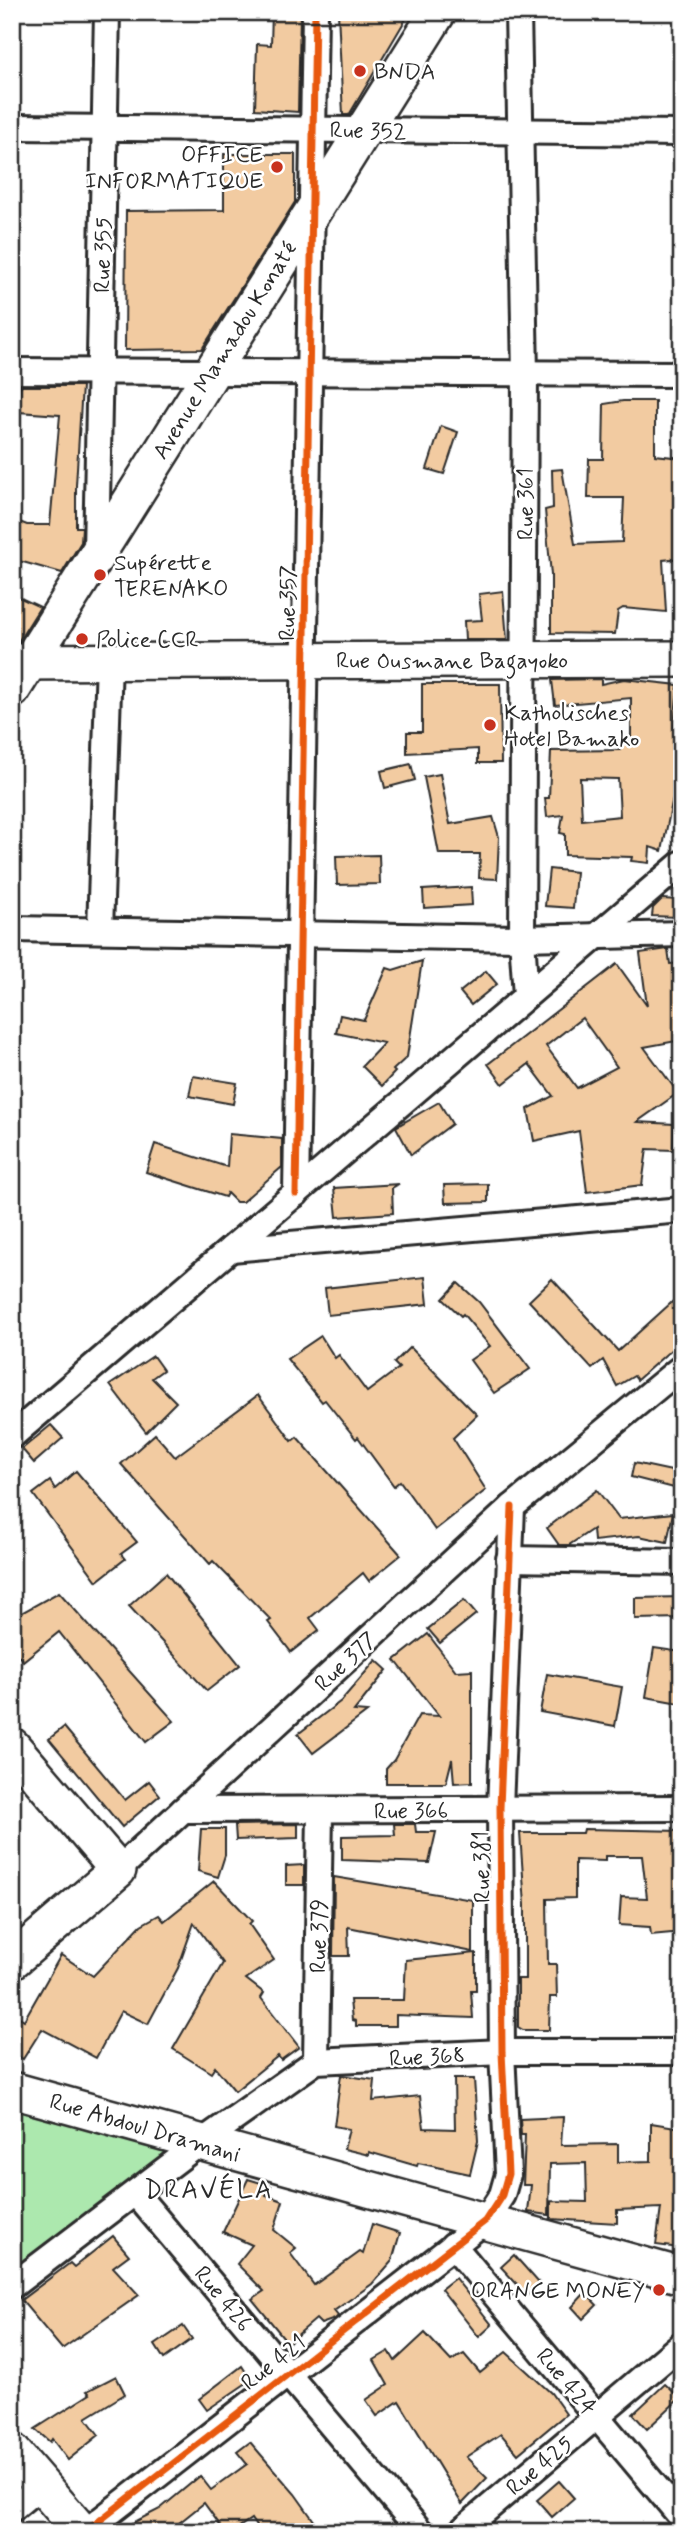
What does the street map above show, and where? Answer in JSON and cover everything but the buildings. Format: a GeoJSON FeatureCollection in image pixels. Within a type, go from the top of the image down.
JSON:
{"type":"FeatureCollection","features":[{"type":"Feature","properties":{"kind":"main road","name":"Avenue Mamadou Konaté"},"geometry":{"type":"LineString","coordinates":[[18,671],[314,208],[367,130],[438,12]]}},
{"type":"Feature","properties":{"kind":"main road","name":"Rue Ousmane Bagayoko"},"geometry":{"type":"LineString","coordinates":[[18,671],[109,661],[682,659]]}},
{"type":"Feature","properties":{"kind":"main road"},"geometry":{"type":"LineString","coordinates":[[12,1746],[118,1870]]}},
{"type":"Feature","properties":{"kind":"main road","name":"Rue 377"},"geometry":{"type":"LineString","coordinates":[[12,1961],[118,1870]]}},
{"type":"Feature","properties":{"kind":"main road","name":"Rue Abdoul Dramani"},"geometry":{"type":"LineString","coordinates":[[12,2090],[682,2276]]}},
{"type":"Feature","properties":{"kind":"main road"},"geometry":{"type":"LineString","coordinates":[[12,2451],[83,2532]]}},
{"type":"Feature","properties":{"kind":"street","name":"Rue 355"},"geometry":{"type":"LineString","coordinates":[[96,552],[107,12]]}},
{"type":"Feature","properties":{"kind":"street","name":"Rue 357"},"geometry":{"type":"LineString","coordinates":[[296,1194],[314,208],[315,12]]}},
{"type":"Feature","properties":{"kind":"street","name":"Rue 361"},"geometry":{"type":"LineString","coordinates":[[517,12],[525,373],[522,938],[526,996]]}},
{"type":"Feature","properties":{"kind":"street","name":"Rue 352"},"geometry":{"type":"LineString","coordinates":[[12,127],[682,134]]}},
{"type":"Feature","properties":{"kind":"street"},"geometry":{"type":"LineString","coordinates":[[12,371],[682,374]]}},
{"type":"Feature","properties":{"kind":"street"},"geometry":{"type":"LineString","coordinates":[[100,930],[109,661]]}},
{"type":"Feature","properties":{"kind":"street"},"geometry":{"type":"LineString","coordinates":[[12,1436],[682,863]]}},
{"type":"Feature","properties":{"kind":"street"},"geometry":{"type":"LineString","coordinates":[[12,929],[522,938],[682,934]]}},
{"type":"Feature","properties":{"kind":"street"},"geometry":{"type":"LineString","coordinates":[[231,1249],[682,1210]]}},
{"type":"Feature","properties":{"kind":"street","name":"Rue 377"},"geometry":{"type":"LineString","coordinates":[[118,1870],[512,1507],[682,1367]]}},
{"type":"Feature","properties":{"kind":"street","name":"Rue 381"},"geometry":{"type":"LineString","coordinates":[[485,2221],[502,2195],[508,2174],[502,2052],[500,1808],[512,1507]]}},
{"type":"Feature","properties":{"kind":"street"},"geometry":{"type":"LineString","coordinates":[[509,1559],[682,1562]]}},
{"type":"Feature","properties":{"kind":"street","name":"Rue 366"},"geometry":{"type":"LineString","coordinates":[[183,1810],[320,1812],[682,1808]]}},
{"type":"Feature","properties":{"kind":"street","name":"Rue 379"},"geometry":{"type":"LineString","coordinates":[[316,2061],[320,1812]]}},
{"type":"Feature","properties":{"kind":"street","name":"Rue 368"},"geometry":{"type":"LineString","coordinates":[[316,2061],[502,2052],[682,2052]]}},
{"type":"Feature","properties":{"kind":"street"},"geometry":{"type":"LineString","coordinates":[[12,2286],[200,2143],[316,2061]]}},
{"type":"Feature","properties":{"kind":"street","name":"Rue 426"},"geometry":{"type":"LineString","coordinates":[[136,2194],[421,2532]]}},
{"type":"Feature","properties":{"kind":"street","name":"Rue 421"},"geometry":{"type":"LineString","coordinates":[[83,2532],[485,2221]]}},
{"type":"Feature","properties":{"kind":"street","name":"Rue 424"},"geometry":{"type":"LineString","coordinates":[[453,2245],[682,2518]]}},
{"type":"Feature","properties":{"kind":"street","name":"Rue 425"},"geometry":{"type":"LineString","coordinates":[[460,2532],[682,2344]]}},
{"type":"Feature","properties":{"kind":"street"},"geometry":{"type":"LineString","coordinates":[[12,2509],[41,2485]]}},
{"type":"Feature","properties":{"kind":"green space"},"geometry":{"type":"Polygon","coordinates":[[[12,2090],[200,2143],[12,2283],[12,2090]]]}},
{"type":"Feature","properties":{"kind":"cycle path"},"geometry":{"type":"LineString","coordinates":[[296,1194],[315,12]]}},
{"type":"Feature","properties":{"kind":"cycle path"},"geometry":{"type":"LineString","coordinates":[[85,2532],[485,2221],[502,2195],[508,2174],[502,2052],[500,1808],[512,1507]]}},
{"type":"Feature","properties":{"kind":"place","name":"BNDA"},"geometry":{"type":"Point","coordinates":[360,71]}},
{"type":"Feature","properties":{"kind":"place","name":"OFFICE INFORMATIQUE"},"geometry":{"type":"Point","coordinates":[277,167]}},
{"type":"Feature","properties":{"kind":"place","name":"Supérette TERENAKO"},"geometry":{"type":"Point","coordinates":[100,575]}},
{"type":"Feature","properties":{"kind":"place","name":"Police CCR"},"geometry":{"type":"Point","coordinates":[82,639]}},
{"type":"Feature","properties":{"kind":"place","name":"Katholisches Hotel Bamako"},"geometry":{"type":"Point","coordinates":[490,725]}},
{"type":"Feature","properties":{"kind":"place","name":"ORANGE MONEY"},"geometry":{"type":"Point","coordinates":[659,2290]}},
{"type":"Feature","properties":{"kind":"district","name":"DRAVÉLA"},"geometry":{"type":"Point","coordinates":[209,2189]}}]}
